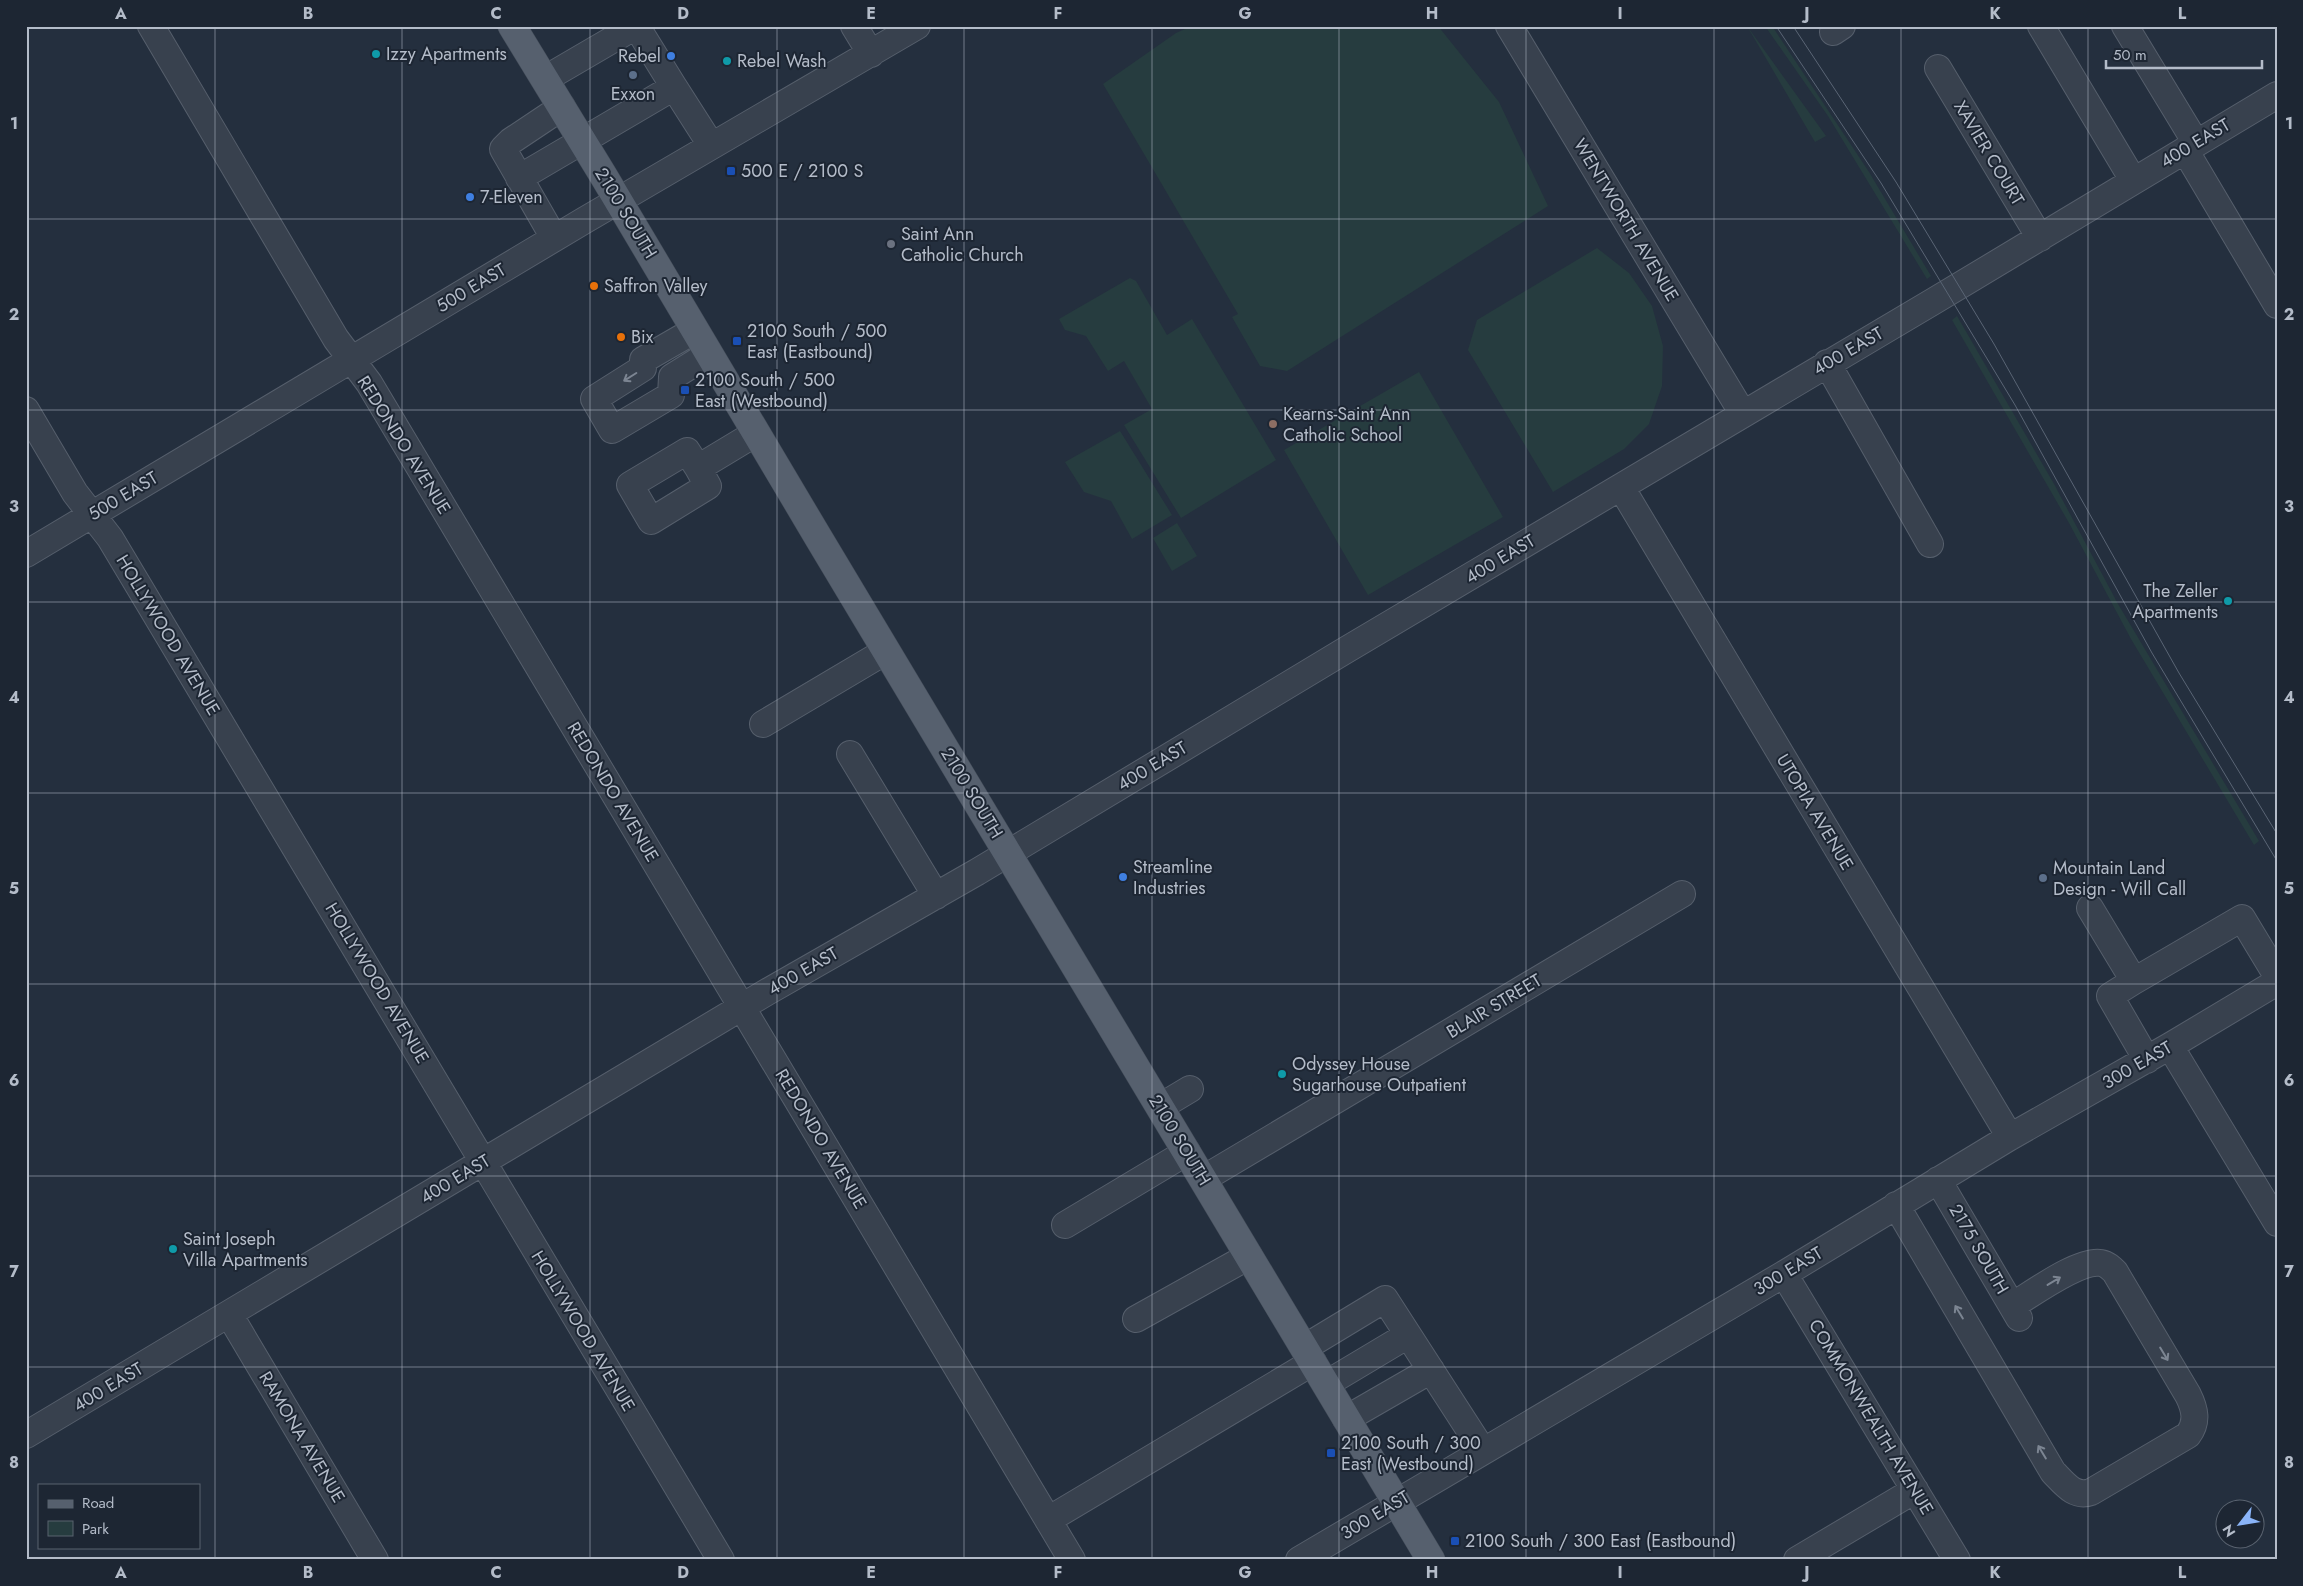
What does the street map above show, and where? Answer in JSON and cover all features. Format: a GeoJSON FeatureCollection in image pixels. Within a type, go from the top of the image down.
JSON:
{"type":"FeatureCollection","features":[{"type":"Feature","properties":{"kind":"main road","name":"2100 SOUTH"},"geometry":{"type":"LineString","coordinates":[[512,26],[618,200],[1431,1560]]}},
{"type":"Feature","properties":{"kind":"street","name":"REDONDO AVENUE"},"geometry":{"type":"LineString","coordinates":[[151,26],[351,360],[369,383],[1072,1560]]}},
{"type":"Feature","properties":{"kind":"street"},"geometry":{"type":"LineString","coordinates":[[854,26],[871,54]]}},
{"type":"Feature","properties":{"kind":"street","name":"500 EAST"},"geometry":{"type":"LineString","coordinates":[[26,554],[618,200],[917,26]]}},
{"type":"Feature","properties":{"kind":"street","name":"WENTWORTH AVENUE"},"geometry":{"type":"LineString","coordinates":[[1509,26],[1743,414]]}},
{"type":"Feature","properties":{"kind":"street"},"geometry":{"type":"LineString","coordinates":[[2041,26],[2133,180]]}},
{"type":"Feature","properties":{"kind":"street"},"geometry":{"type":"LineString","coordinates":[[2125,26],[2277,306]]}},
{"type":"Feature","properties":{"kind":"street"},"geometry":{"type":"LineString","coordinates":[[545,79],[634,27],[640,32],[711,146]]}},
{"type":"Feature","properties":{"kind":"street","name":"XAVIER COURT"},"geometry":{"type":"LineString","coordinates":[[1938,68],[2040,238]]}},
{"type":"Feature","properties":{"kind":"street"},"geometry":{"type":"LineString","coordinates":[[519,178],[674,87]]}},
{"type":"Feature","properties":{"kind":"street","name":"400 EAST"},"geometry":{"type":"LineString","coordinates":[[26,1435],[742,1007],[936,896],[2277,95]]}},
{"type":"Feature","properties":{"kind":"street"},"geometry":{"type":"LineString","coordinates":[[554,238],[503,149],[511,140],[562,107]]}},
{"type":"Feature","properties":{"kind":"street"},"geometry":{"type":"LineString","coordinates":[[695,330],[643,360],[643,368],[594,399],[612,430],[670,395],[672,377],[709,354]]}},
{"type":"Feature","properties":{"kind":"street"},"geometry":{"type":"LineString","coordinates":[[1827,363],[1930,544]]}},
{"type":"Feature","properties":{"kind":"street","name":"HOLLYWOOD AVENUE"},"geometry":{"type":"LineString","coordinates":[[26,410],[75,493],[110,538],[472,1140],[482,1162],[721,1560]]}},
{"type":"Feature","properties":{"kind":"street"},"geometry":{"type":"LineString","coordinates":[[698,468],[756,433]]}},
{"type":"Feature","properties":{"kind":"street","name":"UTOPIA AVENUE"},"geometry":{"type":"LineString","coordinates":[[1620,487],[2010,1137]]}},
{"type":"Feature","properties":{"kind":"street"},"geometry":{"type":"LineString","coordinates":[[763,724],[886,651]]}},
{"type":"Feature","properties":{"kind":"street"},"geometry":{"type":"LineString","coordinates":[[850,754],[936,896]]}},
{"type":"Feature","properties":{"kind":"street","name":"BLAIR STREET"},"geometry":{"type":"LineString","coordinates":[[1203,1179],[1682,894]]}},
{"type":"Feature","properties":{"kind":"street"},"geometry":{"type":"LineString","coordinates":[[2090,908],[2134,981]]}},
{"type":"Feature","properties":{"kind":"street"},"geometry":{"type":"LineString","coordinates":[[2146,1060],[2110,996],[2242,918],[2277,976]]}},
{"type":"Feature","properties":{"kind":"street","name":"300 EAST"},"geometry":{"type":"LineString","coordinates":[[1299,1560],[1784,1274],[2010,1137],[2146,1060],[2277,982]]}},
{"type":"Feature","properties":{"kind":"street"},"geometry":{"type":"LineString","coordinates":[[2170,1046],[2277,1223]]}},
{"type":"Feature","properties":{"kind":"street"},"geometry":{"type":"LineString","coordinates":[[1160,1107],[1190,1089]]}},
{"type":"Feature","properties":{"kind":"street"},"geometry":{"type":"LineString","coordinates":[[1065,1225],[1187,1152]]}},
{"type":"Feature","properties":{"kind":"street","name":"2175 SOUTH"},"geometry":{"type":"LineString","coordinates":[[1896,1205],[2053,1472],[2072,1491],[2084,1495],[2091,1492],[2188,1435],[2194,1424],[2195,1415],[2188,1395],[2115,1272],[2109,1266],[2101,1263],[2085,1265],[2071,1271],[2016,1312],[1938,1180]]}},
{"type":"Feature","properties":{"kind":"street"},"geometry":{"type":"LineString","coordinates":[[1136,1319],[1249,1256]]}},
{"type":"Feature","properties":{"kind":"street","name":"COMMONWEALTH AVENUE"},"geometry":{"type":"LineString","coordinates":[[1784,1274],[1957,1560]]}},
{"type":"Feature","properties":{"kind":"street"},"geometry":{"type":"LineString","coordinates":[[1314,1365],[1385,1299],[1483,1451]]}},
{"type":"Feature","properties":{"kind":"street","name":"RAMONA AVENUE"},"geometry":{"type":"LineString","coordinates":[[229,1314],[375,1560]]}},
{"type":"Feature","properties":{"kind":"street"},"geometry":{"type":"LineString","coordinates":[[1048,1520],[1314,1365],[1408,1335]]}},
{"type":"Feature","properties":{"kind":"street"},"geometry":{"type":"LineString","coordinates":[[1346,1419],[1431,1370]]}},
{"type":"Feature","properties":{"kind":"street"},"geometry":{"type":"LineString","coordinates":[[1797,1560],[1915,1490]]}},
{"type":"Feature","properties":{"kind":"green space"},"geometry":{"type":"Polygon","coordinates":[[[1192,26],[1438,26],[1499,102],[1548,206],[1287,371],[1260,366],[1232,317],[1238,314],[1103,84],[1176,33],[1192,26]]]}},
{"type":"Feature","properties":{"kind":"green space"},"geometry":{"type":"Polygon","coordinates":[[[1747,26],[1826,136],[1815,142],[1747,26]]]}},
{"type":"Feature","properties":{"kind":"green space"},"geometry":{"type":"Polygon","coordinates":[[[1765,26],[1772,26],[1869,172],[1931,276],[1927,279],[1828,116],[1765,26]]]}},
{"type":"Feature","properties":{"kind":"green space"},"geometry":{"type":"Polygon","coordinates":[[[1597,248],[1629,273],[1652,306],[1663,346],[1662,386],[1649,424],[1624,449],[1553,492],[1468,350],[1477,320],[1597,248]]]}},
{"type":"Feature","properties":{"kind":"green space"},"geometry":{"type":"Polygon","coordinates":[[[1130,278],[1136,281],[1167,335],[1192,319],[1276,460],[1181,518],[1124,425],[1152,409],[1124,361],[1108,371],[1086,336],[1065,330],[1059,319],[1130,278]]]}},
{"type":"Feature","properties":{"kind":"green space"},"geometry":{"type":"Polygon","coordinates":[[[1957,316],[2054,484],[2118,604],[2259,841],[2254,845],[2131,639],[2069,523],[1952,320],[1957,316]]]}},
{"type":"Feature","properties":{"kind":"green space"},"geometry":{"type":"Polygon","coordinates":[[[1419,372],[1503,517],[1368,595],[1284,450],[1419,372]]]}},
{"type":"Feature","properties":{"kind":"green space"},"geometry":{"type":"Polygon","coordinates":[[[1120,431],[1172,515],[1132,539],[1111,501],[1084,492],[1065,462],[1120,431]]]}},
{"type":"Feature","properties":{"kind":"green space"},"geometry":{"type":"Polygon","coordinates":[[[1177,523],[1197,556],[1172,571],[1153,538],[1177,523]]]}},
{"type":"Feature","properties":{"kind":"tram line"},"geometry":{"type":"LineString","coordinates":[[1776,26],[1881,183],[2015,405],[2152,653],[2277,861]]}},
{"type":"Feature","properties":{"kind":"tram line"},"geometry":{"type":"LineString","coordinates":[[1793,26],[1896,182],[1994,344],[2179,673],[2277,834]]}},
{"type":"Feature","properties":{"kind":"place","name":"Izzy Apartments"},"geometry":{"type":"Point","coordinates":[376,54]}},
{"type":"Feature","properties":{"kind":"place","name":"Rebel"},"geometry":{"type":"Point","coordinates":[671,56]}},
{"type":"Feature","properties":{"kind":"place","name":"Rebel Wash"},"geometry":{"type":"Point","coordinates":[727,61]}},
{"type":"Feature","properties":{"kind":"place","name":"Exxon"},"geometry":{"type":"Point","coordinates":[633,75]}},
{"type":"Feature","properties":{"kind":"place","name":"500 E / 2100 S"},"geometry":{"type":"Point","coordinates":[731,171]}},
{"type":"Feature","properties":{"kind":"place","name":"7-Eleven"},"geometry":{"type":"Point","coordinates":[470,197]}},
{"type":"Feature","properties":{"kind":"place","name":"Saint Ann Catholic Church"},"geometry":{"type":"Point","coordinates":[891,244]}},
{"type":"Feature","properties":{"kind":"place","name":"Saffron Valley"},"geometry":{"type":"Point","coordinates":[594,286]}},
{"type":"Feature","properties":{"kind":"place","name":"Bix"},"geometry":{"type":"Point","coordinates":[621,337]}},
{"type":"Feature","properties":{"kind":"place","name":"2100 South / 500 East (Eastbound)"},"geometry":{"type":"Point","coordinates":[737,341]}},
{"type":"Feature","properties":{"kind":"place","name":"2100 South / 500 East (Westbound)"},"geometry":{"type":"Point","coordinates":[685,390]}},
{"type":"Feature","properties":{"kind":"place","name":"Kearns-Saint Ann Catholic School"},"geometry":{"type":"Point","coordinates":[1273,424]}},
{"type":"Feature","properties":{"kind":"place","name":"The Zeller Apartments"},"geometry":{"type":"Point","coordinates":[2228,601]}},
{"type":"Feature","properties":{"kind":"place","name":"Streamline Industries"},"geometry":{"type":"Point","coordinates":[1123,877]}},
{"type":"Feature","properties":{"kind":"place","name":"Mountain Land Design - Will Call"},"geometry":{"type":"Point","coordinates":[2043,878]}},
{"type":"Feature","properties":{"kind":"place","name":"Odyssey House Sugarhouse Outpatient"},"geometry":{"type":"Point","coordinates":[1282,1074]}},
{"type":"Feature","properties":{"kind":"place","name":"Saint Joseph Villa Apartments"},"geometry":{"type":"Point","coordinates":[173,1249]}},
{"type":"Feature","properties":{"kind":"place","name":"2100 South / 300 East (Westbound)"},"geometry":{"type":"Point","coordinates":[1331,1453]}},
{"type":"Feature","properties":{"kind":"place","name":"2100 South / 300 East (Eastbound)"},"geometry":{"type":"Point","coordinates":[1455,1541]}}]}
